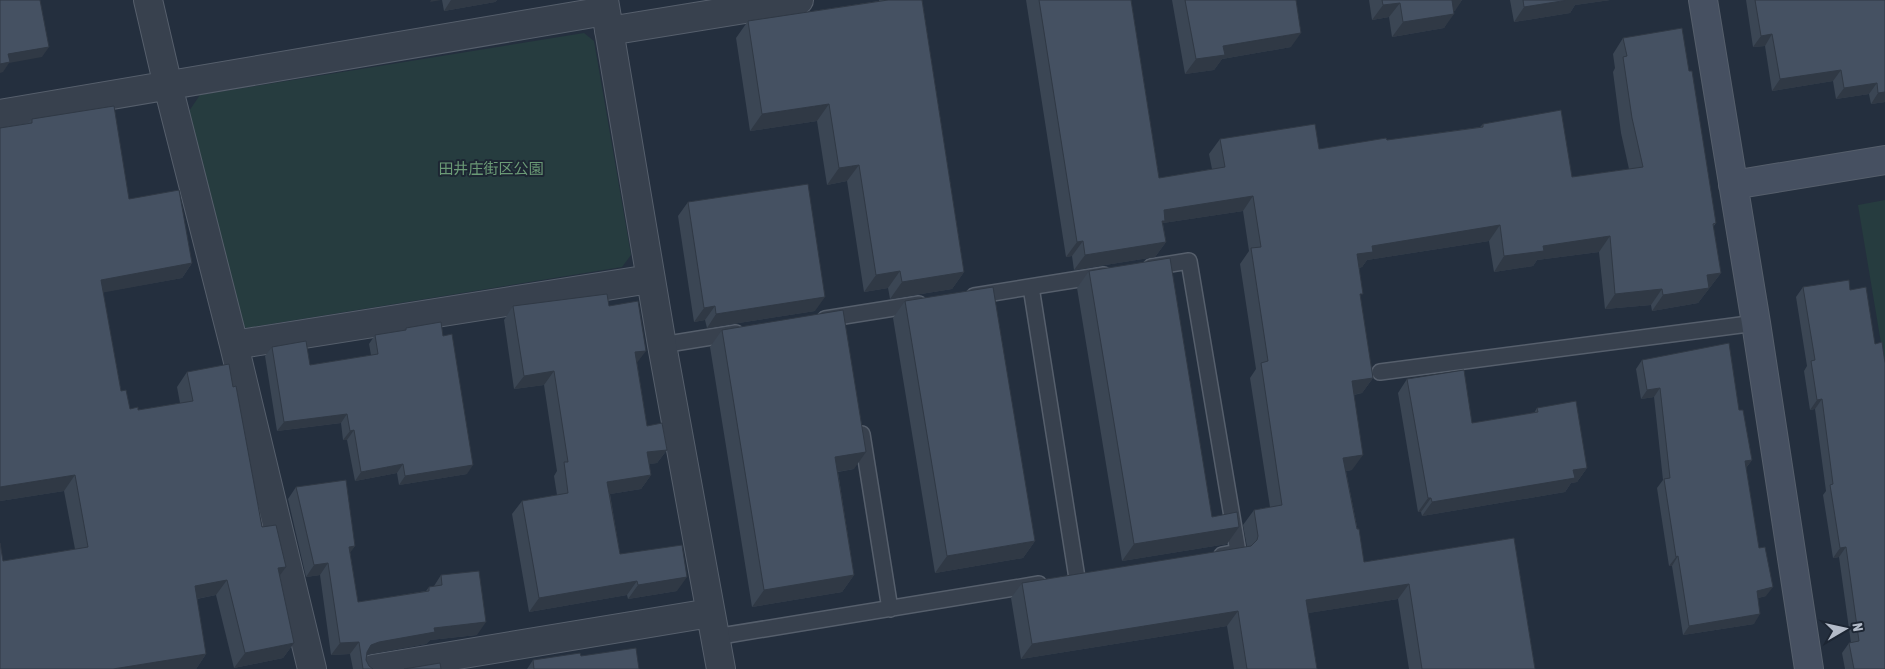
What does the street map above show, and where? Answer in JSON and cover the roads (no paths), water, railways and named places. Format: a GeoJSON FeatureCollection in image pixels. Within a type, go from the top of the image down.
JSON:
{"type":"FeatureCollection","features":[{"type":"Feature","properties":{"kind":"street"},"geometry":{"type":"LineString","coordinates":[[148,0],[312,669]]}},
{"type":"Feature","properties":{"kind":"street"},"geometry":{"type":"LineString","coordinates":[[0,114],[606,14],[800,0]]}},
{"type":"Feature","properties":{"kind":"street"},"geometry":{"type":"LineString","coordinates":[[1703,0],[1756,323],[1808,669]]}},
{"type":"Feature","properties":{"kind":"street"},"geometry":{"type":"LineString","coordinates":[[606,14],[650,279],[721,669]]}},
{"type":"Feature","properties":{"kind":"street"},"geometry":{"type":"LineString","coordinates":[[1733,186],[1885,160]]}},
{"type":"Feature","properties":{"kind":"street"},"geometry":{"type":"LineString","coordinates":[[234,345],[650,279]]}},
{"type":"Feature","properties":{"kind":"street"},"geometry":{"type":"LineString","coordinates":[[373,669],[712,625]]}},
{"type":"Feature","properties":{"kind":"lane"},"geometry":{"type":"LineString","coordinates":[[1133,270],[1189,262],[1238,552],[1210,557]]}},
{"type":"Feature","properties":{"kind":"lane"},"geometry":{"type":"LineString","coordinates":[[962,298],[1115,273]]}},
{"type":"Feature","properties":{"kind":"lane"},"geometry":{"type":"LineString","coordinates":[[712,625],[890,609],[1072,579],[1031,287]]}},
{"type":"Feature","properties":{"kind":"lane"},"geometry":{"type":"LineString","coordinates":[[815,321],[844,321],[932,302]]}},
{"type":"Feature","properties":{"kind":"lane"},"geometry":{"type":"LineString","coordinates":[[1380,372],[1756,323]]}},
{"type":"Feature","properties":{"kind":"lane"},"geometry":{"type":"LineString","coordinates":[[662,345],[748,331]]}},
{"type":"Feature","properties":{"kind":"lane"},"geometry":{"type":"LineString","coordinates":[[860,424],[890,609]]}},
{"type":"Feature","properties":{"kind":"park label","name":"田井庄街区公園"},"geometry":{"type":"Point","coordinates":[491,168]}}]}
